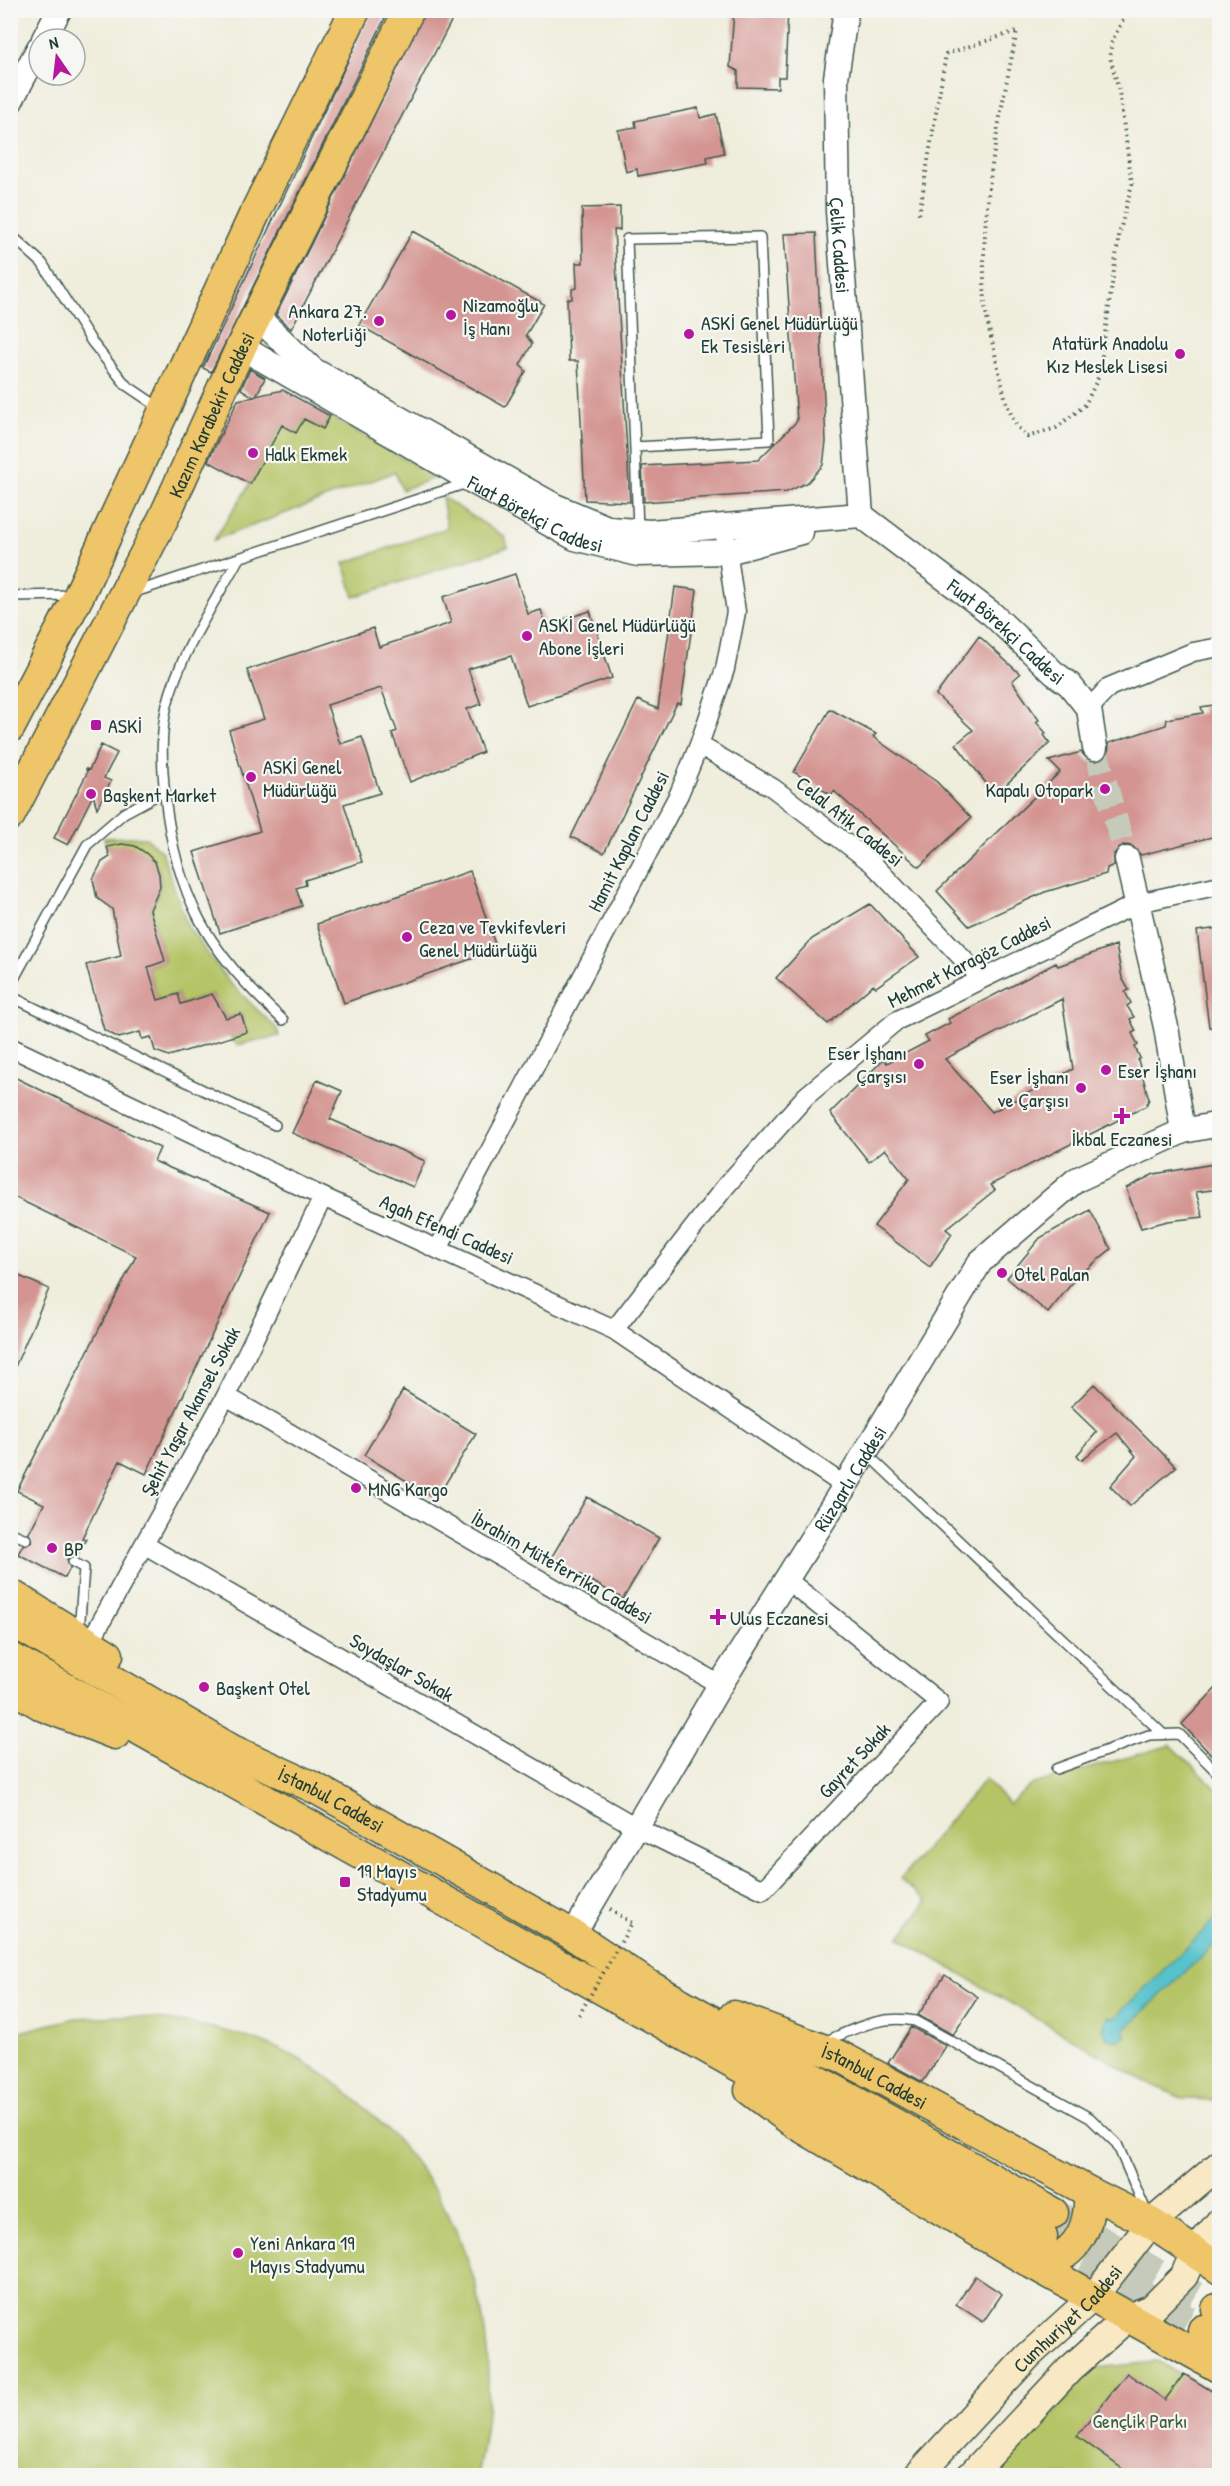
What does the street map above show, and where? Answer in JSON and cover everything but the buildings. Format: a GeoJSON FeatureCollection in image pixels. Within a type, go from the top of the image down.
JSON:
{"type":"FeatureCollection","features":[{"type":"Feature","properties":{"kind":"main road"},"geometry":{"type":"LineString","coordinates":[[10,726],[79,595],[255,213],[355,10]]}},
{"type":"Feature","properties":{"kind":"main road","name":"Kazım Karabekir Caddesi"},"geometry":{"type":"LineString","coordinates":[[10,815],[34,774],[164,517],[240,347],[409,10]]}},
{"type":"Feature","properties":{"kind":"main road"},"geometry":{"type":"LineString","coordinates":[[10,835],[34,774]]}},
{"type":"Feature","properties":{"kind":"main road"},"geometry":{"type":"LineString","coordinates":[[10,1594],[84,1638],[232,1750]]}},
{"type":"Feature","properties":{"kind":"main road","name":"İstanbul Caddesi"},"geometry":{"type":"LineString","coordinates":[[10,1620],[232,1750],[315,1788],[573,1935],[793,2122],[1033,2264],[1094,2296],[1126,2318],[1220,2368]]}},
{"type":"Feature","properties":{"kind":"main road","name":"İstanbul Caddesi"},"geometry":{"type":"LineString","coordinates":[[10,1657],[218,1775],[642,1996],[1048,2225]]}},
{"type":"Feature","properties":{"kind":"main road"},"geometry":{"type":"LineString","coordinates":[[10,1686],[43,1706],[218,1775]]}},
{"type":"Feature","properties":{"kind":"main road","name":"İstanbul Caddesi"},"geometry":{"type":"LineString","coordinates":[[642,1996],[838,2055],[1089,2192],[1151,2223],[1220,2269]]}},
{"type":"Feature","properties":{"kind":"main road","name":"Cumhuriyet Caddesi"},"geometry":{"type":"LineString","coordinates":[[918,2475],[1028,2356],[1094,2296],[1151,2223],[1220,2164]]}},
{"type":"Feature","properties":{"kind":"main road"},"geometry":{"type":"LineString","coordinates":[[1033,2264],[1056,2260],[1077,2242],[1087,2224],[1090,2210],[1089,2192]]}},
{"type":"Feature","properties":{"kind":"main road","name":"Cumhuriyet Caddesi"},"geometry":{"type":"LineString","coordinates":[[970,2475],[1070,2370],[1126,2318],[1152,2308],[1184,2276],[1194,2253],[1220,2221]]}},
{"type":"Feature","properties":{"kind":"street"},"geometry":{"type":"LineString","coordinates":[[50,27],[59,10]]}},
{"type":"Feature","properties":{"kind":"street","name":"Çelik Caddesi"},"geometry":{"type":"LineString","coordinates":[[846,10],[836,78],[838,211],[861,514]]}},
{"type":"Feature","properties":{"kind":"street"},"geometry":{"type":"LineString","coordinates":[[10,102],[27,70]]}},
{"type":"Feature","properties":{"kind":"street","name":"Fuat Börekçi Caddesi"},"geometry":{"type":"LineString","coordinates":[[256,316],[313,370],[555,506],[610,529],[638,531],[724,528],[861,514],[992,614],[1054,673],[1070,684],[1089,709]]}},
{"type":"Feature","properties":{"kind":"street","name":"Fuat Börekçi Caddesi"},"geometry":{"type":"LineString","coordinates":[[240,347],[575,538],[609,548],[638,554],[728,552],[861,514]]}},
{"type":"Feature","properties":{"kind":"street","name":"Hamit Kaplan Caddesi"},"geometry":{"type":"LineString","coordinates":[[438,1249],[679,794],[699,746],[725,669],[736,612],[724,528]]}},
{"type":"Feature","properties":{"kind":"street"},"geometry":{"type":"LineString","coordinates":[[1095,748],[1089,709],[1109,687],[1193,652],[1220,647]]}},
{"type":"Feature","properties":{"kind":"street","name":"Celal Atik Caddesi"},"geometry":{"type":"LineString","coordinates":[[699,746],[773,788],[872,862],[981,978]]}},
{"type":"Feature","properties":{"kind":"street"},"geometry":{"type":"LineString","coordinates":[[1127,859],[1166,1027],[1184,1131]]}},
{"type":"Feature","properties":{"kind":"street","name":"Mehmet Karagöz Caddesi"},"geometry":{"type":"LineString","coordinates":[[614,1330],[725,1187],[806,1096],[896,1021],[1138,903],[1220,885]]}},
{"type":"Feature","properties":{"kind":"street","name":"Agah Efendi Caddesi"},"geometry":{"type":"LineString","coordinates":[[10,1047],[323,1197],[614,1330],[845,1486]]}},
{"type":"Feature","properties":{"kind":"street","name":"Rüzgarlı Caddesi"},"geometry":{"type":"LineString","coordinates":[[573,1935],[720,1685],[845,1486],[980,1262],[1076,1180],[1184,1131],[1220,1124]]}},
{"type":"Feature","properties":{"kind":"street","name":"Şehit Yaşar Akansel Sokak"},"geometry":{"type":"LineString","coordinates":[[84,1638],[145,1545],[226,1396],[323,1197]]}},
{"type":"Feature","properties":{"kind":"street","name":"İbrahim Müteferrika Caddesi"},"geometry":{"type":"LineString","coordinates":[[226,1396],[720,1685]]}},
{"type":"Feature","properties":{"kind":"street","name":"Soydaşlar Sokak"},"geometry":{"type":"LineString","coordinates":[[145,1545],[636,1827]]}},
{"type":"Feature","properties":{"kind":"street","name":"Gayret Sokak"},"geometry":{"type":"LineString","coordinates":[[636,1827],[763,1890],[939,1702],[786,1579]]}},
{"type":"Feature","properties":{"kind":"lane"},"geometry":{"type":"LineString","coordinates":[[10,234],[42,263],[92,342],[126,385],[164,411]]}},
{"type":"Feature","properties":{"kind":"lane"},"geometry":{"type":"LineString","coordinates":[[635,447],[769,440],[760,237],[627,239],[638,531]]}},
{"type":"Feature","properties":{"kind":"lane"},"geometry":{"type":"LineString","coordinates":[[125,595],[472,481]]}},
{"type":"Feature","properties":{"kind":"lane"},"geometry":{"type":"LineString","coordinates":[[240,558],[178,672],[167,706],[163,734],[165,791],[168,823],[192,909],[216,950],[252,992],[283,1020]]}},
{"type":"Feature","properties":{"kind":"lane"},"geometry":{"type":"LineString","coordinates":[[10,596],[79,595]]}},
{"type":"Feature","properties":{"kind":"lane"},"geometry":{"type":"LineString","coordinates":[[10,986],[87,844],[124,813],[165,791]]}},
{"type":"Feature","properties":{"kind":"lane"},"geometry":{"type":"LineString","coordinates":[[10,996],[275,1125]]}},
{"type":"Feature","properties":{"kind":"lane"},"geometry":{"type":"LineString","coordinates":[[865,1452],[1162,1733]]}},
{"type":"Feature","properties":{"kind":"lane"},"geometry":{"type":"LineString","coordinates":[[10,1536],[14,1534],[26,1539]]}},
{"type":"Feature","properties":{"kind":"lane"},"geometry":{"type":"LineString","coordinates":[[74,1562],[84,1568],[84,1638]]}},
{"type":"Feature","properties":{"kind":"lane"},"geometry":{"type":"LineString","coordinates":[[1056,1769],[1149,1735],[1162,1733],[1179,1734],[1220,1774]]}},
{"type":"Feature","properties":{"kind":"lane"},"geometry":{"type":"LineString","coordinates":[[814,2046],[868,2023],[897,2017],[915,2021],[1090,2118],[1117,2144],[1151,2223]]}},
{"type":"Feature","properties":{"kind":"path"},"geometry":{"type":"LineString","coordinates":[[919,214],[946,54],[1017,31],[996,134],[984,252],[985,304],[1004,393],[1016,428],[1028,437],[1056,428],[1085,405],[1099,376],[1119,235],[1132,184],[1119,91],[1110,57],[1112,41],[1128,10]]}},
{"type":"Feature","properties":{"kind":"path"},"geometry":{"type":"LineString","coordinates":[[579,2015],[632,1923]]}},
{"type":"Feature","properties":{"kind":"green space"},"geometry":{"type":"Polygon","coordinates":[[[330,416],[436,477],[402,490],[395,472],[214,540],[250,484],[282,425],[296,433],[304,419],[323,429],[330,416]]]}},
{"type":"Feature","properties":{"kind":"green space"},"geometry":{"type":"Polygon","coordinates":[[[442,497],[505,537],[508,547],[354,597],[344,563],[447,528],[442,497]]]}},
{"type":"Feature","properties":{"kind":"green space"},"geometry":{"type":"Polygon","coordinates":[[[104,838],[146,838],[162,852],[188,927],[229,982],[277,1029],[279,1036],[237,1045],[230,1037],[247,1032],[241,1014],[226,1018],[212,994],[181,1004],[178,994],[158,1000],[148,967],[165,961],[150,910],[160,884],[159,872],[154,862],[146,854],[122,846],[107,847],[104,838]]]}},
{"type":"Feature","properties":{"kind":"green space"},"geometry":{"type":"Polygon","coordinates":[[[1171,1745],[1219,1791],[1219,2100],[1184,2099],[1146,2082],[899,1938],[927,1901],[900,1879],[985,1779],[1009,1804],[1033,1784],[1171,1745]]]}},
{"type":"Feature","properties":{"kind":"green space","name":"Yeni Ankara 19 Mayıs Stadyumu"},"geometry":{"type":"Polygon","coordinates":[[[124,2016],[169,2020],[214,2028],[257,2041],[299,2059],[339,2086],[375,2117],[409,2154],[437,2194],[459,2237],[475,2282],[484,2329],[488,2377],[486,2426],[477,2475],[11,2475],[11,2034],[76,2018],[124,2016]]]}},
{"type":"Feature","properties":{"kind":"green space","name":"Gençlik Parkı"},"geometry":{"type":"Polygon","coordinates":[[[1157,2362],[1219,2395],[1219,2475],[996,2476],[1094,2368],[1157,2362]]]}},
{"type":"Feature","properties":{"kind":"water"},"geometry":{"type":"Polygon","coordinates":[[[1219,1916],[1219,1940],[1124,2030],[1127,2036],[1117,2041],[1107,2038],[1103,2028],[1108,2017],[1114,2018],[1219,1916]]]}},
{"type":"Feature","properties":{"kind":"tunnel"},"geometry":{"type":"LineString","coordinates":[[1095,748],[1127,859]]}},
{"type":"Feature","properties":{"kind":"tunnel"},"geometry":{"type":"LineString","coordinates":[[1053,2213],[1217,2309]]}},
{"type":"Feature","properties":{"kind":"tunnel"},"geometry":{"type":"LineString","coordinates":[[1045,2238],[1203,2330]]}},
{"type":"Feature","properties":{"kind":"place","name":"Nizamoğlu İş Hanı"},"geometry":{"type":"Point","coordinates":[451,315]}},
{"type":"Feature","properties":{"kind":"place","name":"Ankara 27. Noterliği"},"geometry":{"type":"Point","coordinates":[379,321]}},
{"type":"Feature","properties":{"kind":"place","name":"ASKİ Genel Müdürlüğü Ek Tesisleri"},"geometry":{"type":"Point","coordinates":[689,334]}},
{"type":"Feature","properties":{"kind":"place","name":"Atatürk Anadolu Kız Meslek Lisesi"},"geometry":{"type":"Point","coordinates":[1180,354]}},
{"type":"Feature","properties":{"kind":"place","name":"Halk Ekmek"},"geometry":{"type":"Point","coordinates":[253,453]}},
{"type":"Feature","properties":{"kind":"place","name":"ASKİ Genel Müdürlüğü Abone İşleri"},"geometry":{"type":"Point","coordinates":[527,636]}},
{"type":"Feature","properties":{"kind":"place","name":"ASKİ"},"geometry":{"type":"Point","coordinates":[96,725]}},
{"type":"Feature","properties":{"kind":"place","name":"ASKİ Genel Müdürlüğü"},"geometry":{"type":"Point","coordinates":[251,777]}},
{"type":"Feature","properties":{"kind":"place","name":"Kapalı Otopark"},"geometry":{"type":"Point","coordinates":[1105,789]}},
{"type":"Feature","properties":{"kind":"place","name":"Başkent Market"},"geometry":{"type":"Point","coordinates":[91,794]}},
{"type":"Feature","properties":{"kind":"place","name":"Ceza ve Tevkifevleri Genel Müdürlüğü"},"geometry":{"type":"Point","coordinates":[407,937]}},
{"type":"Feature","properties":{"kind":"place","name":"Eser İşhanı Çarşısı"},"geometry":{"type":"Point","coordinates":[919,1064]}},
{"type":"Feature","properties":{"kind":"place","name":"Eser İşhanı"},"geometry":{"type":"Point","coordinates":[1106,1070]}},
{"type":"Feature","properties":{"kind":"place","name":"Eser İşhanı ve Çarşısı"},"geometry":{"type":"Point","coordinates":[1081,1088]}},
{"type":"Feature","properties":{"kind":"place","name":"İkbal Eczanesi"},"geometry":{"type":"Point","coordinates":[1122,1116]}},
{"type":"Feature","properties":{"kind":"place","name":"Otel Palan"},"geometry":{"type":"Point","coordinates":[1002,1273]}},
{"type":"Feature","properties":{"kind":"place","name":"MNG Kargo"},"geometry":{"type":"Point","coordinates":[356,1488]}},
{"type":"Feature","properties":{"kind":"place","name":"BP"},"geometry":{"type":"Point","coordinates":[52,1548]}},
{"type":"Feature","properties":{"kind":"place","name":"Ulus Eczanesi"},"geometry":{"type":"Point","coordinates":[718,1617]}},
{"type":"Feature","properties":{"kind":"place","name":"Başkent Otel"},"geometry":{"type":"Point","coordinates":[204,1687]}},
{"type":"Feature","properties":{"kind":"place","name":"19 Mayıs Stadyumu"},"geometry":{"type":"Point","coordinates":[345,1882]}},
{"type":"Feature","properties":{"kind":"place","name":"Yeni Ankara 19 Mayıs Stadyumu"},"geometry":{"type":"Point","coordinates":[238,2253]}}]}
